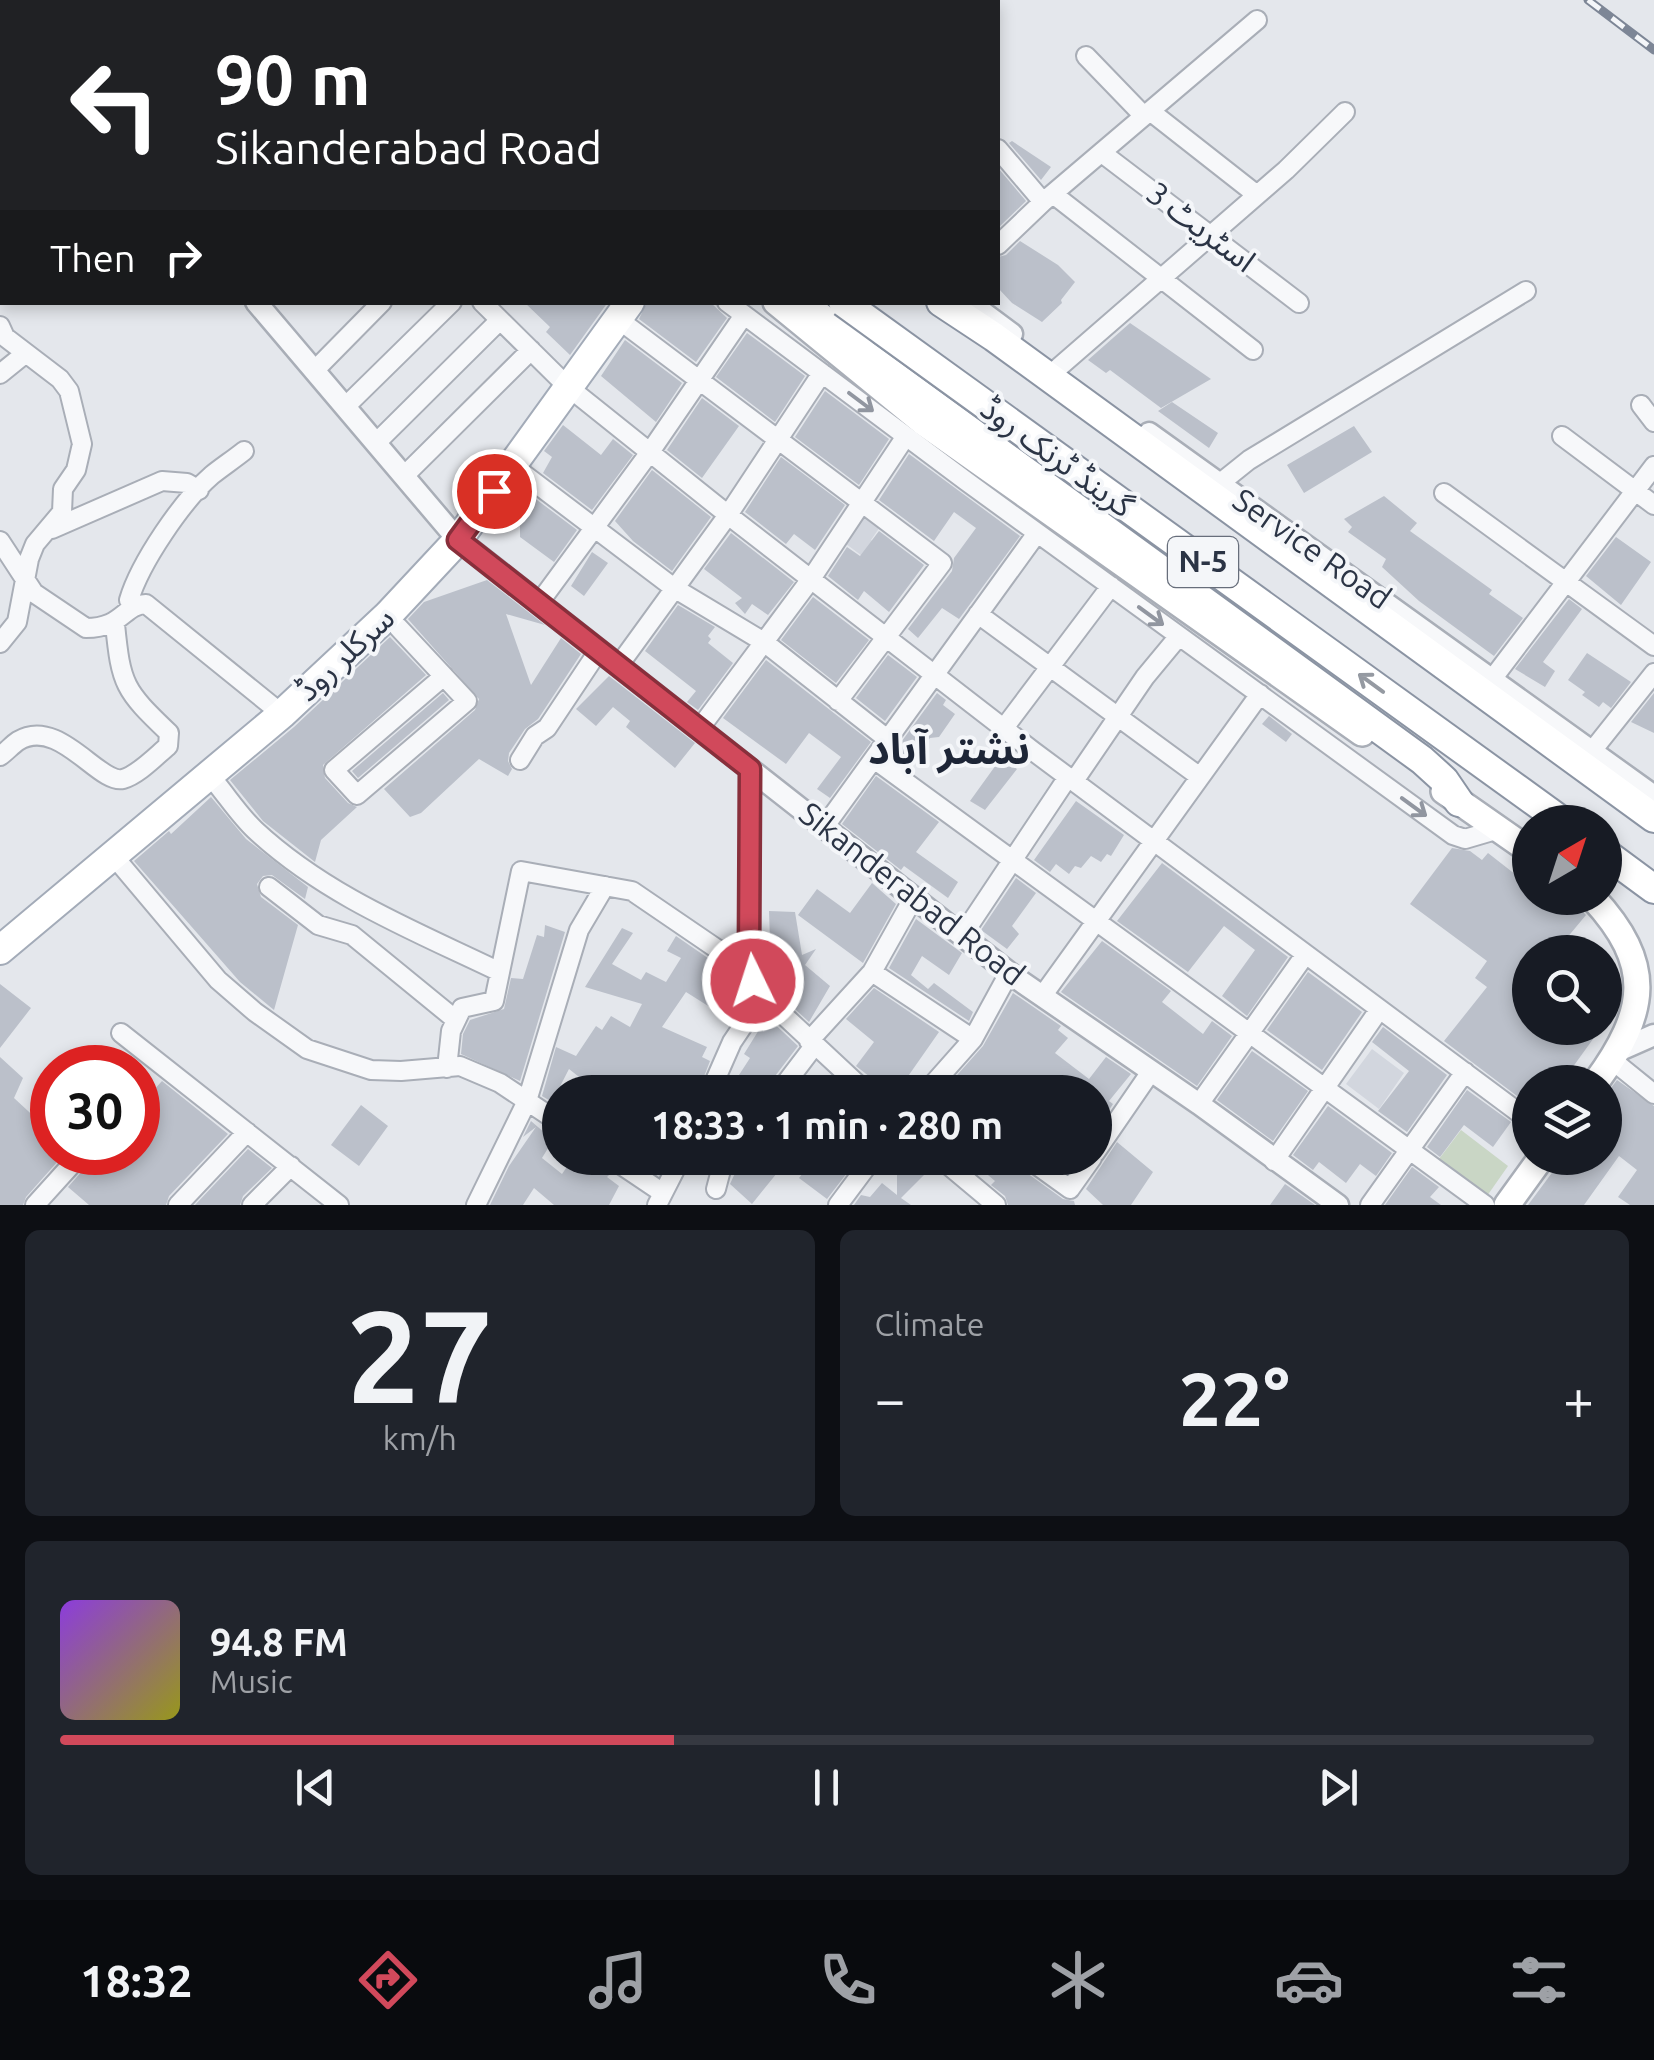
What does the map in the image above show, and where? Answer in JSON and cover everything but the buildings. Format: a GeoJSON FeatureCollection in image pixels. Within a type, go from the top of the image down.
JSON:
{"type":"FeatureCollection","features":[{"type":"Feature","properties":{"kind":"main road"},"geometry":{"type":"LineString","coordinates":[[780,305],[924,423],[1512,839]]}},
{"type":"Feature","properties":{"kind":"main road"},"geometry":{"type":"LineString","coordinates":[[824,305],[848,342],[1422,760],[1460,802]]}},
{"type":"Feature","properties":{"kind":"main road","name":"گرینڈ ٹرنک روڈ"},"geometry":{"type":"LineString","coordinates":[[824,305],[1539,805]]}},
{"type":"Feature","properties":{"kind":"main road"},"geometry":{"type":"LineString","coordinates":[[848,342],[843,327],[851,305]]}},
{"type":"Feature","properties":{"kind":"main road","name":"گرینڈ ٹرنک روڈ"},"geometry":{"type":"LineString","coordinates":[[945,305],[1654,818]]}},
{"type":"Feature","properties":{"kind":"main road","name":"سرکلر روڈ"},"geometry":{"type":"LineString","coordinates":[[0,950],[118,861],[464,544],[512,466],[624,311]]}},
{"type":"Feature","properties":{"kind":"main road"},"geometry":{"type":"LineString","coordinates":[[0,967],[118,861],[216,784],[398,627],[464,544]]}},
{"type":"Feature","properties":{"kind":"main road"},"geometry":{"type":"LineString","coordinates":[[1622,865],[1654,889]]}},
{"type":"Feature","properties":{"kind":"main road"},"geometry":{"type":"LineString","coordinates":[[1607,915],[1625,936],[1648,975],[1609,1065]]}},
{"type":"Feature","properties":{"kind":"main road"},"geometry":{"type":"LineString","coordinates":[[1507,1205],[1529,1175]]}},
{"type":"Feature","properties":{"kind":"street"},"geometry":{"type":"LineString","coordinates":[[1000,242],[1257,20]]}},
{"type":"Feature","properties":{"kind":"street"},"geometry":{"type":"LineString","coordinates":[[1086,56],[1146,113],[1258,195]]}},
{"type":"Feature","properties":{"kind":"street"},"geometry":{"type":"LineString","coordinates":[[1058,368],[1258,195],[1346,112]]}},
{"type":"Feature","properties":{"kind":"street"},"geometry":{"type":"LineString","coordinates":[[1000,151],[1048,198],[1162,278],[1253,350]]}},
{"type":"Feature","properties":{"kind":"street","name":"اسٹریٹ 3"},"geometry":{"type":"LineString","coordinates":[[1102,153],[1299,303]]}},
{"type":"Feature","properties":{"kind":"street"},"geometry":{"type":"LineString","coordinates":[[1220,484],[1249,460],[1526,291]]}},
{"type":"Feature","properties":{"kind":"street"},"geometry":{"type":"LineString","coordinates":[[314,371],[379,305]]}},
{"type":"Feature","properties":{"kind":"street"},"geometry":{"type":"LineString","coordinates":[[345,407],[449,305]]}},
{"type":"Feature","properties":{"kind":"street"},"geometry":{"type":"LineString","coordinates":[[485,305],[567,386],[728,515],[1071,779],[1512,1107]]}},
{"type":"Feature","properties":{"kind":"street"},"geometry":{"type":"LineString","coordinates":[[731,305],[1453,835],[1464,840],[1499,830]]}},
{"type":"Feature","properties":{"kind":"street","name":"Service Road"},"geometry":{"type":"LineString","coordinates":[[973,305],[1654,796]]}},
{"type":"Feature","properties":{"kind":"street","name":"Sikanderabad Road"},"geometry":{"type":"LineString","coordinates":[[268,307],[314,371],[464,544],[1009,973],[1338,1205]]}},
{"type":"Feature","properties":{"kind":"street"},"geometry":{"type":"LineString","coordinates":[[624,311],[698,381],[942,563],[838,700]]}},
{"type":"Feature","properties":{"kind":"street"},"geometry":{"type":"LineString","coordinates":[[539,602],[650,452],[744,315]]}},
{"type":"Feature","properties":{"kind":"street"},"geometry":{"type":"LineString","coordinates":[[376,443],[500,320]]}},
{"type":"Feature","properties":{"kind":"street"},"geometry":{"type":"LineString","coordinates":[[0,326],[5,337],[60,379],[69,391],[82,435],[76,470],[62,489],[62,512],[35,544],[17,622],[0,643]]}},
{"type":"Feature","properties":{"kind":"street"},"geometry":{"type":"LineString","coordinates":[[404,476],[531,350]]}},
{"type":"Feature","properties":{"kind":"street"},"geometry":{"type":"LineString","coordinates":[[0,374],[26,353]]}},
{"type":"Feature","properties":{"kind":"street"},"geometry":{"type":"LineString","coordinates":[[619,665],[728,515],[822,373]]}},
{"type":"Feature","properties":{"kind":"street"},"geometry":{"type":"LineString","coordinates":[[1642,405],[1654,422]]}},
{"type":"Feature","properties":{"kind":"street"},"geometry":{"type":"LineString","coordinates":[[700,728],[811,579],[906,436]]}},
{"type":"Feature","properties":{"kind":"street"},"geometry":{"type":"LineString","coordinates":[[1562,436],[1654,505]]}},
{"type":"Feature","properties":{"kind":"street"},"geometry":{"type":"LineString","coordinates":[[134,606],[129,600],[134,585],[173,522],[209,478],[244,452]]}},
{"type":"Feature","properties":{"kind":"street"},"geometry":{"type":"LineString","coordinates":[[512,466],[674,588],[764,642],[886,738]]}},
{"type":"Feature","properties":{"kind":"street"},"geometry":{"type":"LineString","coordinates":[[1493,678],[1654,466]]}},
{"type":"Feature","properties":{"kind":"street"},"geometry":{"type":"LineString","coordinates":[[47,531],[162,481],[186,483],[199,490]]}},
{"type":"Feature","properties":{"kind":"street"},"geometry":{"type":"LineString","coordinates":[[1444,493],[1654,646]]}},
{"type":"Feature","properties":{"kind":"street"},"geometry":{"type":"LineString","coordinates":[[825,826],[1037,533]]}},
{"type":"Feature","properties":{"kind":"street"},"geometry":{"type":"LineString","coordinates":[[0,541],[34,593],[86,628],[115,624],[134,606],[146,604],[282,714]]}},
{"type":"Feature","properties":{"kind":"street"},"geometry":{"type":"LineString","coordinates":[[1004,728],[1110,586]]}},
{"type":"Feature","properties":{"kind":"street"},"geometry":{"type":"LineString","coordinates":[[978,614],[1200,777]]}},
{"type":"Feature","properties":{"kind":"street"},"geometry":{"type":"LineString","coordinates":[[0,756],[20,739],[37,736],[64,742],[114,779],[126,779],[168,746],[169,733],[137,703],[120,674],[115,624]]}},
{"type":"Feature","properties":{"kind":"street"},"geometry":{"type":"LineString","coordinates":[[398,627],[444,676],[467,701],[357,795],[334,770],[444,676]]}},
{"type":"Feature","properties":{"kind":"street"},"geometry":{"type":"LineString","coordinates":[[962,936],[1071,779],[1179,636]]}},
{"type":"Feature","properties":{"kind":"street"},"geometry":{"type":"LineString","coordinates":[[520,760],[600,650]]}},
{"type":"Feature","properties":{"kind":"street"},"geometry":{"type":"LineString","coordinates":[[1592,752],[1654,673]]}},
{"type":"Feature","properties":{"kind":"street"},"geometry":{"type":"LineString","coordinates":[[1042,995],[1260,694]]}},
{"type":"Feature","properties":{"kind":"street"},"geometry":{"type":"LineString","coordinates":[[874,759],[1485,1205]]}},
{"type":"Feature","properties":{"kind":"street"},"geometry":{"type":"LineString","coordinates":[[717,1075],[758,989],[749,956],[750,769]]}},
{"type":"Feature","properties":{"kind":"street"},"geometry":{"type":"LineString","coordinates":[[216,784],[254,830],[343,895],[385,919],[500,972]]}},
{"type":"Feature","properties":{"kind":"street"},"geometry":{"type":"LineString","coordinates":[[118,861],[218,980],[307,1050],[371,1070],[460,1066],[487,1077],[542,1110]]}},
{"type":"Feature","properties":{"kind":"street"},"geometry":{"type":"LineString","coordinates":[[447,1068],[451,1031],[462,1008],[494,1001],[521,871],[632,891],[742,966],[758,989],[847,1075]]}},
{"type":"Feature","properties":{"kind":"street"},"geometry":{"type":"LineString","coordinates":[[476,1205],[527,1100],[579,930],[604,886]]}},
{"type":"Feature","properties":{"kind":"street"},"geometry":{"type":"LineString","coordinates":[[269,887],[318,925],[352,935],[456,1020]]}},
{"type":"Feature","properties":{"kind":"street"},"geometry":{"type":"LineString","coordinates":[[790,1075],[811,1044],[872,972],[914,897]]}},
{"type":"Feature","properties":{"kind":"street"},"geometry":{"type":"LineString","coordinates":[[1199,1104],[1305,955]]}},
{"type":"Feature","properties":{"kind":"street"},"geometry":{"type":"LineString","coordinates":[[872,972],[973,1039]]}},
{"type":"Feature","properties":{"kind":"street"},"geometry":{"type":"LineString","coordinates":[[944,1075],[973,1039],[1009,973]]}},
{"type":"Feature","properties":{"kind":"street"},"geometry":{"type":"LineString","coordinates":[[1274,1160],[1379,1010]]}},
{"type":"Feature","properties":{"kind":"street"},"geometry":{"type":"LineString","coordinates":[[121,1033],[339,1205]]}},
{"type":"Feature","properties":{"kind":"street"},"geometry":{"type":"LineString","coordinates":[[1654,1035],[1616,1055],[1654,1094]]}},
{"type":"Feature","properties":{"kind":"street"},"geometry":{"type":"LineString","coordinates":[[1370,1205],[1464,1072]]}},
{"type":"Feature","properties":{"kind":"street"},"geometry":{"type":"LineString","coordinates":[[1112,1129],[1150,1073]]}},
{"type":"Feature","properties":{"kind":"street"},"geometry":{"type":"LineString","coordinates":[[178,1205],[247,1132]]}},
{"type":"Feature","properties":{"kind":"street"},"geometry":{"type":"LineString","coordinates":[[252,1205],[290,1166]]}},
{"type":"Feature","properties":{"kind":"street"},"geometry":{"type":"LineString","coordinates":[[35,1205],[62,1175]]}},
{"type":"Feature","properties":{"kind":"street"},"geometry":{"type":"LineString","coordinates":[[631,1175],[660,1199],[672,1175]]}},
{"type":"Feature","properties":{"kind":"street"},"geometry":{"type":"LineString","coordinates":[[716,1188],[719,1175]]}},
{"type":"Feature","properties":{"kind":"street"},"geometry":{"type":"LineString","coordinates":[[838,1205],[860,1175]]}},
{"type":"Feature","properties":{"kind":"street"},"geometry":{"type":"LineString","coordinates":[[960,1175],[996,1205]]}},
{"type":"Feature","properties":{"kind":"street"},"geometry":{"type":"LineString","coordinates":[[1051,1175],[1070,1189],[1080,1175]]}},
{"type":"Feature","properties":{"kind":"shaded area"},"geometry":{"type":"Polygon","coordinates":[[[864,511],[882,524],[871,540],[884,549],[873,564],[842,541],[864,511]]]}},
{"type":"Feature","properties":{"kind":"shaded area"},"geometry":{"type":"Polygon","coordinates":[[[1372,1049],[1404,1073],[1379,1109],[1346,1084],[1372,1049]]]}},
{"type":"Feature","properties":{"kind":"green space"},"geometry":{"type":"Polygon","coordinates":[[[1461,1130],[1508,1166],[1487,1196],[1439,1159],[1461,1130]]]}},
{"type":"Feature","properties":{"kind":"railway"},"geometry":{"type":"LineString","coordinates":[[1588,0],[1654,50]]}},
{"type":"Feature","properties":{"kind":"district","name":"نشتر آباد"},"geometry":{"type":"Point","coordinates":[949,749]}},
{"type":"Feature","properties":{"kind":"route"},"geometry":{"type":"LineString","coordinates":[[494,491],[458,540],[750,769],[749,956],[753,981]]}}]}
